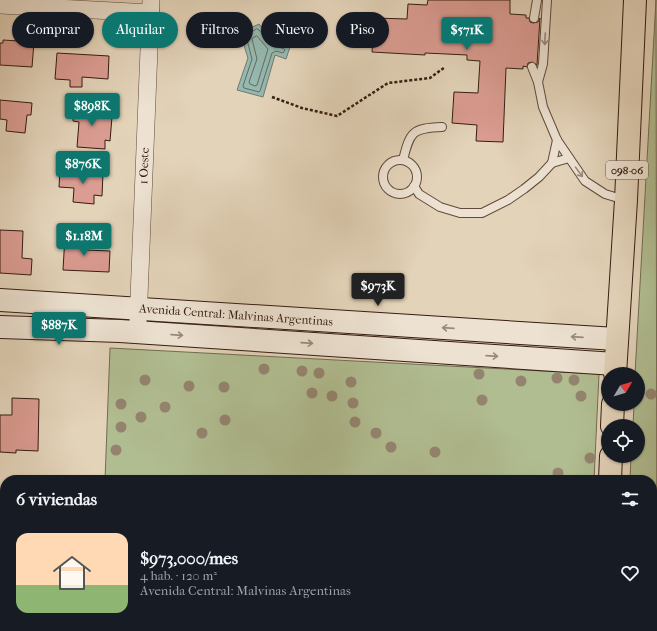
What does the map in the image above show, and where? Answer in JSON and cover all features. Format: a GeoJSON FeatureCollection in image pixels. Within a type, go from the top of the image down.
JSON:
{"type":"FeatureCollection","features":[{"type":"Feature","properties":{"kind":"main road","name":"098-06"},"geometry":{"type":"LineString","coordinates":[[616,339],[626,200],[635,0]]}},
{"type":"Feature","properties":{"kind":"main road","name":"Avenida Central: Malvinas Argentinas"},"geometry":{"type":"LineString","coordinates":[[0,300],[616,339]]}},
{"type":"Feature","properties":{"kind":"main road","name":"Avenida Central: Malvinas Argentinas"},"geometry":{"type":"LineString","coordinates":[[0,327],[138,332],[601,368]]}},
{"type":"Feature","properties":{"kind":"main road"},"geometry":{"type":"LineString","coordinates":[[615,367],[616,339]]}},
{"type":"Feature","properties":{"kind":"main road"},"geometry":{"type":"LineString","coordinates":[[610,475],[611,463]]}},
{"type":"Feature","properties":{"kind":"street"},"geometry":{"type":"LineString","coordinates":[[0,5],[151,6]]}},
{"type":"Feature","properties":{"kind":"street","name":"1 Oeste"},"geometry":{"type":"LineString","coordinates":[[138,332],[151,6]]}},
{"type":"Feature","properties":{"kind":"lane"},"geometry":{"type":"LineString","coordinates":[[534,18],[538,0]]}},
{"type":"Feature","properties":{"kind":"lane"},"geometry":{"type":"LineString","coordinates":[[538,82],[544,64],[547,0]]}},
{"type":"Feature","properties":{"kind":"lane"},"geometry":{"type":"LineString","coordinates":[[532,67],[538,82],[543,107],[557,140],[585,181],[604,194],[626,200]]}},
{"type":"Feature","properties":{"kind":"lane"},"geometry":{"type":"LineString","coordinates":[[402,160],[408,138],[425,128],[442,127]]}},
{"type":"Feature","properties":{"kind":"lane"},"geometry":{"type":"LineString","coordinates":[[414,186],[419,194],[440,208],[460,213],[482,212],[508,200],[539,177],[552,163],[557,140]]}},
{"type":"Feature","properties":{"kind":"lane"},"geometry":{"type":"LineString","coordinates":[[552,163],[569,158]]}},
{"type":"Feature","properties":{"kind":"lane"},"geometry":{"type":"LineString","coordinates":[[402,160],[410,163],[416,170],[417,178],[414,186],[407,192],[398,193],[390,190],[385,183],[384,174],[387,166],[394,161],[402,160]]}},
{"type":"Feature","properties":{"kind":"path"},"geometry":{"type":"LineString","coordinates":[[272,97],[302,108],[337,116],[388,83],[430,78],[445,67]]}},
{"type":"Feature","properties":{"kind":"green space"},"geometry":{"type":"Polygon","coordinates":[[[656,0],[657,475],[630,475],[631,463],[645,463],[645,419],[633,419],[634,411],[645,411],[645,367],[635,367],[656,0]]]}},
{"type":"Feature","properties":{"kind":"green space"},"geometry":{"type":"Polygon","coordinates":[[[110,348],[599,374],[594,475],[105,475],[110,348]]]}},
{"type":"Feature","properties":{"kind":"water"},"geometry":{"type":"Polygon","coordinates":[[[259,24],[261,26],[261,48],[290,48],[286,59],[275,55],[263,97],[237,90],[248,58],[245,48],[253,48],[253,27],[259,24]]]}},
{"type":"Feature","properties":{"kind":"building"},"geometry":{"type":"Polygon","coordinates":[[[428,0],[510,0],[510,14],[526,15],[526,18],[529,18],[530,22],[533,23],[538,22],[540,18],[537,65],[532,62],[528,63],[527,67],[523,66],[523,69],[506,68],[503,142],[476,141],[477,125],[452,123],[454,92],[478,93],[480,61],[467,60],[467,55],[425,53],[425,55],[372,52],[372,48],[389,48],[389,18],[407,19],[408,4],[427,5],[428,0]]]}},
{"type":"Feature","properties":{"kind":"building"},"geometry":{"type":"Polygon","coordinates":[[[3,40],[12,41],[12,48],[34,48],[32,67],[0,65],[0,43],[3,43],[3,40]]]}},
{"type":"Feature","properties":{"kind":"building"},"geometry":{"type":"Polygon","coordinates":[[[57,53],[109,56],[108,79],[82,77],[82,87],[70,87],[70,80],[55,79],[57,53]]]}},
{"type":"Feature","properties":{"kind":"building"},"geometry":{"type":"Polygon","coordinates":[[[0,100],[32,103],[31,115],[27,115],[25,133],[6,131],[7,120],[0,119],[0,100]]]}},
{"type":"Feature","properties":{"kind":"building"},"geometry":{"type":"Polygon","coordinates":[[[74,102],[87,102],[86,108],[101,109],[100,116],[112,117],[110,141],[105,140],[105,149],[77,147],[79,122],[73,121],[74,102]]]}},
{"type":"Feature","properties":{"kind":"building"},"geometry":{"type":"Polygon","coordinates":[[[60,170],[103,173],[102,196],[94,195],[94,204],[73,202],[74,188],[59,187],[60,170]]]}},
{"type":"Feature","properties":{"kind":"building"},"geometry":{"type":"Polygon","coordinates":[[[0,230],[23,231],[22,258],[32,259],[31,275],[0,273],[0,230]]]}},
{"type":"Feature","properties":{"kind":"building"},"geometry":{"type":"Polygon","coordinates":[[[65,236],[87,237],[86,250],[110,251],[109,272],[63,270],[65,236]]]}},
{"type":"Feature","properties":{"kind":"building"},"geometry":{"type":"Polygon","coordinates":[[[12,398],[39,399],[38,451],[16,450],[16,453],[0,452],[0,415],[12,415],[12,398]]]}}]}
